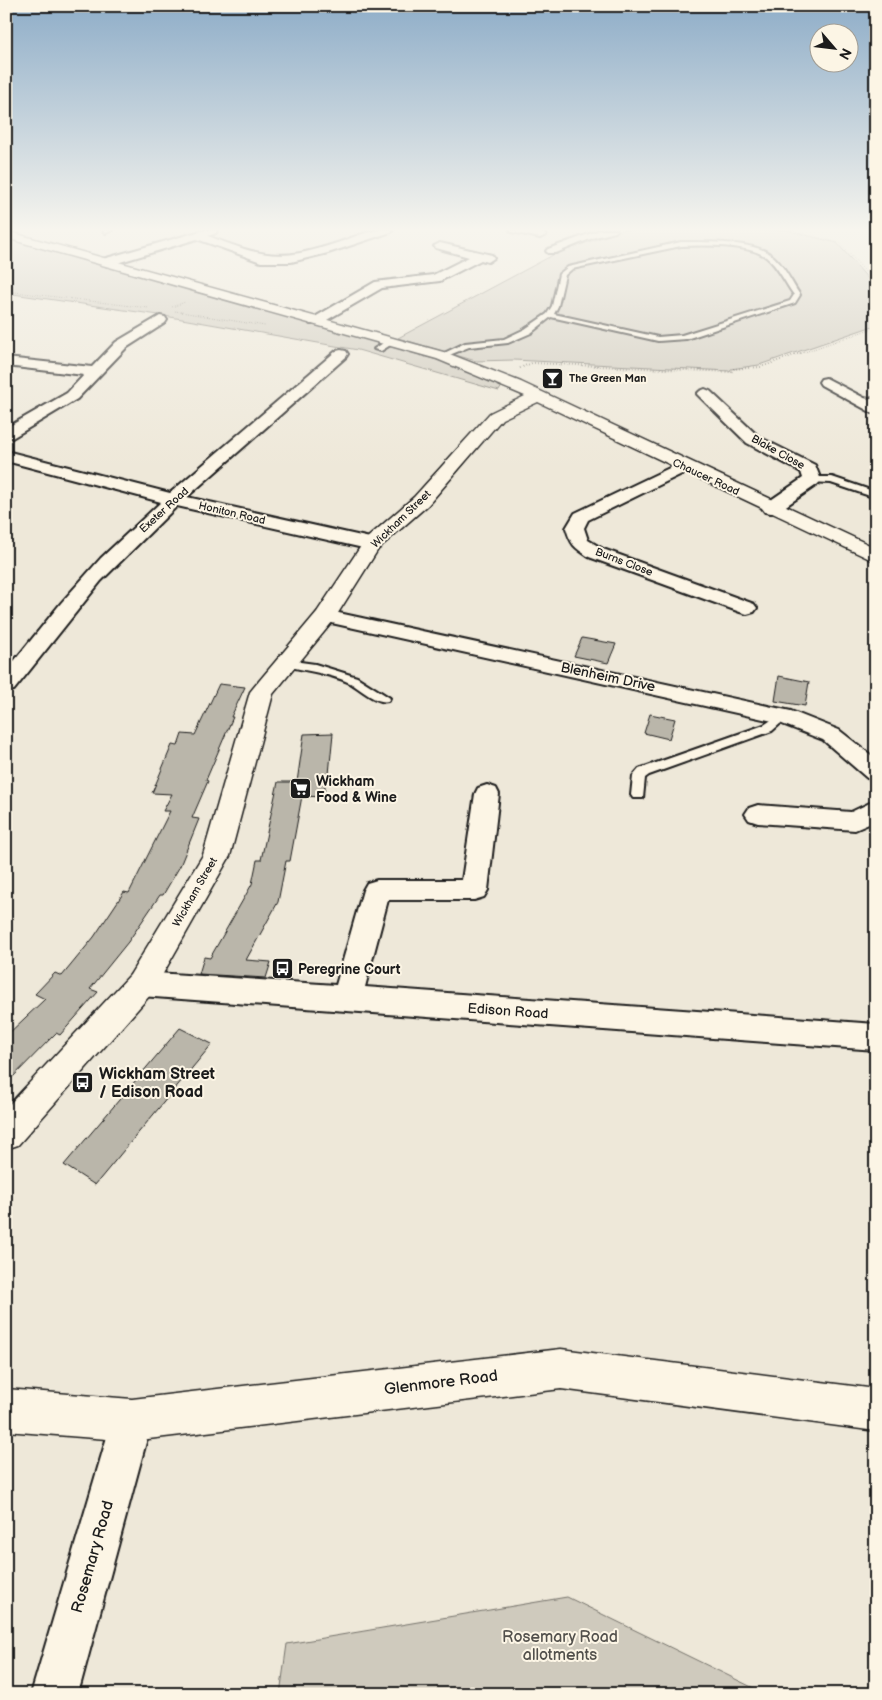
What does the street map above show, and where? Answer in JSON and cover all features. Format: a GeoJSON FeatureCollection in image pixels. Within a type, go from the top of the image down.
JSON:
{"type":"FeatureCollection","features":[{"type":"Feature","properties":{"kind":"street"},"geometry":{"type":"LineString","coordinates":[[272,309],[442,356],[492,375],[538,396]]}},
{"type":"Feature","properties":{"kind":"street"},"geometry":{"type":"LineString","coordinates":[[315,321],[337,309]]}},
{"type":"Feature","properties":{"kind":"street"},"geometry":{"type":"LineString","coordinates":[[6,435],[72,396],[122,344],[163,315]]}},
{"type":"Feature","properties":{"kind":"street","name":"Exeter Road"},"geometry":{"type":"LineString","coordinates":[[6,685],[62,614],[107,563],[175,500],[341,354]]}},
{"type":"Feature","properties":{"kind":"street"},"geometry":{"type":"LineString","coordinates":[[6,362],[97,372]]}},
{"type":"Feature","properties":{"kind":"street"},"geometry":{"type":"LineString","coordinates":[[826,382],[876,410]]}},
{"type":"Feature","properties":{"kind":"street","name":"Blake Close"},"geometry":{"type":"LineString","coordinates":[[704,394],[753,440],[809,470],[812,480],[772,508]]}},
{"type":"Feature","properties":{"kind":"street","name":"Chaucer Road"},"geometry":{"type":"LineString","coordinates":[[538,396],[876,556]]}},
{"type":"Feature","properties":{"kind":"street","name":"Wickham Street"},"geometry":{"type":"LineString","coordinates":[[6,1133],[141,984],[216,856],[262,692],[325,616],[372,544],[421,501],[496,416],[538,396]]}},
{"type":"Feature","properties":{"kind":"street","name":"Honiton Road"},"geometry":{"type":"LineString","coordinates":[[10,461],[372,544]]}},
{"type":"Feature","properties":{"kind":"street","name":"Burns Close"},"geometry":{"type":"LineString","coordinates":[[684,466],[581,516],[575,528],[580,543],[596,553],[747,608]]}},
{"type":"Feature","properties":{"kind":"street","name":"Blenheim Drive"},"geometry":{"type":"LineString","coordinates":[[325,616],[783,716],[831,734],[876,772]]}},
{"type":"Feature","properties":{"kind":"street"},"geometry":{"type":"LineString","coordinates":[[347,999],[377,890],[474,890],[487,794]]}},
{"type":"Feature","properties":{"kind":"street"},"geometry":{"type":"LineString","coordinates":[[758,814],[855,821],[876,809]]}},
{"type":"Feature","properties":{"kind":"street","name":"Edison Road"},"geometry":{"type":"LineString","coordinates":[[141,984],[876,1037]]}},
{"type":"Feature","properties":{"kind":"street","name":"Glenmore Road"},"geometry":{"type":"LineString","coordinates":[[6,1410],[132,1420],[562,1369],[876,1410]]}},
{"type":"Feature","properties":{"kind":"street","name":"Rosemary Road"},"geometry":{"type":"LineString","coordinates":[[54,1694],[132,1420]]}},
{"type":"Feature","properties":{"kind":"lane"},"geometry":{"type":"LineString","coordinates":[[442,356],[468,345],[505,340],[528,331],[550,315],[553,309]]}},
{"type":"Feature","properties":{"kind":"lane"},"geometry":{"type":"LineString","coordinates":[[550,315],[658,339],[683,337],[770,309]]}},
{"type":"Feature","properties":{"kind":"lane"},"geometry":{"type":"LineString","coordinates":[[378,349],[391,342]]}},
{"type":"Feature","properties":{"kind":"lane"},"geometry":{"type":"LineString","coordinates":[[859,401],[876,400]]}},
{"type":"Feature","properties":{"kind":"lane"},"geometry":{"type":"LineString","coordinates":[[812,480],[832,480],[876,495]]}},
{"type":"Feature","properties":{"kind":"lane"},"geometry":{"type":"LineString","coordinates":[[286,663],[315,668],[353,680],[384,698]]}},
{"type":"Feature","properties":{"kind":"lane"},"geometry":{"type":"LineString","coordinates":[[638,795],[639,776],[644,772],[768,728],[783,716]]}},
{"type":"Feature","properties":{"kind":"path"},"geometry":{"type":"LineString","coordinates":[[124,309],[163,315],[174,309]]}},
{"type":"Feature","properties":{"kind":"path"},"geometry":{"type":"LineString","coordinates":[[532,363],[731,372],[762,367],[876,327]]}},
{"type":"Feature","properties":{"kind":"green space"},"geometry":{"type":"Polygon","coordinates":[[[120,309],[261,309],[441,361],[502,386],[499,391],[358,350],[120,309]]]}},
{"type":"Feature","properties":{"kind":"green space"},"geometry":{"type":"Polygon","coordinates":[[[452,309],[876,309],[876,325],[759,365],[731,369],[730,371],[514,360],[476,361],[398,338],[452,309]]]}},
{"type":"Feature","properties":{"kind":"green space","name":"Rosemary Road allotments"},"geometry":{"type":"Polygon","coordinates":[[[567,1597],[766,1694],[280,1694],[287,1644],[567,1597]]]}},
{"type":"Feature","properties":{"kind":"building"},"geometry":{"type":"Polygon","coordinates":[[[582,638],[616,644],[608,663],[574,656],[582,638]]]}},
{"type":"Feature","properties":{"kind":"building"},"geometry":{"type":"Polygon","coordinates":[[[779,676],[809,682],[805,706],[775,701],[779,676]]]}},
{"type":"Feature","properties":{"kind":"building"},"geometry":{"type":"Polygon","coordinates":[[[219,684],[245,687],[231,717],[233,717],[192,818],[199,819],[180,866],[163,895],[160,895],[128,942],[90,989],[98,992],[60,1035],[56,1033],[6,1084],[6,1036],[45,999],[35,994],[55,973],[62,976],[94,937],[124,892],[129,893],[170,811],[163,811],[172,794],[152,793],[172,745],[178,746],[182,734],[195,735],[219,684]]]}},
{"type":"Feature","properties":{"kind":"building"},"geometry":{"type":"Polygon","coordinates":[[[650,714],[675,719],[669,739],[644,733],[650,714]]]}},
{"type":"Feature","properties":{"kind":"building"},"geometry":{"type":"Polygon","coordinates":[[[333,733],[329,774],[326,774],[324,797],[302,796],[290,861],[286,861],[278,902],[246,960],[271,962],[266,978],[199,974],[204,957],[210,958],[252,884],[257,860],[261,860],[278,782],[297,782],[304,734],[333,733]]]}},
{"type":"Feature","properties":{"kind":"building"},"geometry":{"type":"Polygon","coordinates":[[[180,1028],[212,1044],[95,1185],[64,1165],[180,1028]]]}},
{"type":"Feature","properties":{"kind":"place","name":"The Green Man"},"geometry":{"type":"Point","coordinates":[553,378]}},
{"type":"Feature","properties":{"kind":"place","name":"Wickham Food & Wine"},"geometry":{"type":"Point","coordinates":[300,789]}},
{"type":"Feature","properties":{"kind":"place","name":"Peregrine Court"},"geometry":{"type":"Point","coordinates":[282,969]}},
{"type":"Feature","properties":{"kind":"place","name":"Wickham Street / Edison Road"},"geometry":{"type":"Point","coordinates":[83,1083]}}]}
